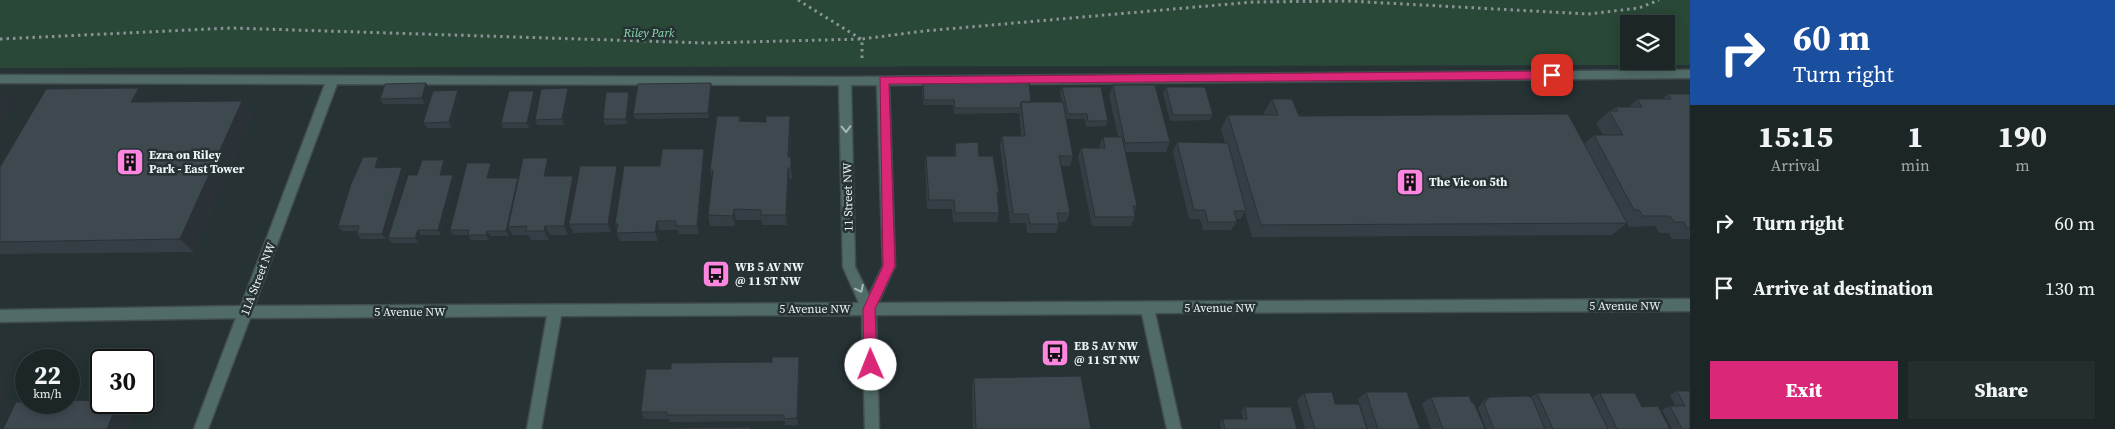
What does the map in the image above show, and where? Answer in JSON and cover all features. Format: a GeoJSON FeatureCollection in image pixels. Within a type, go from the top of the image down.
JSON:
{"type":"FeatureCollection","features":[{"type":"Feature","properties":{"kind":"street"},"geometry":{"type":"LineString","coordinates":[[0,79],[883,80],[1690,74]]}},
{"type":"Feature","properties":{"kind":"street","name":"11A Street NW"},"geometry":{"type":"LineString","coordinates":[[201,429],[333,79]]}},
{"type":"Feature","properties":{"kind":"street","name":"11 Street NW"},"geometry":{"type":"LineString","coordinates":[[846,80],[849,267],[869,309],[872,429]]}},
{"type":"Feature","properties":{"kind":"street","name":"11 Street NW"},"geometry":{"type":"LineString","coordinates":[[869,309],[889,266],[883,80]]}},
{"type":"Feature","properties":{"kind":"street","name":"5 Avenue NW"},"geometry":{"type":"LineString","coordinates":[[0,316],[245,312],[1690,305]]}},
{"type":"Feature","properties":{"kind":"street"},"geometry":{"type":"LineString","coordinates":[[1147,308],[1174,429]]}},
{"type":"Feature","properties":{"kind":"street"},"geometry":{"type":"LineString","coordinates":[[534,429],[555,310]]}},
{"type":"Feature","properties":{"kind":"path"},"geometry":{"type":"LineString","coordinates":[[798,0],[862,39]]}},
{"type":"Feature","properties":{"kind":"path"},"geometry":{"type":"LineString","coordinates":[[0,39],[231,28],[706,44],[862,39],[924,31],[1253,2],[1348,1],[1588,14],[1639,8],[1659,0]]}},
{"type":"Feature","properties":{"kind":"path"},"geometry":{"type":"LineString","coordinates":[[862,39],[863,80]]}},
{"type":"Feature","properties":{"kind":"green space","name":"Riley Park"},"geometry":{"type":"Polygon","coordinates":[[[0,0],[1690,0],[1690,65],[1675,65],[1675,15],[1620,15],[1620,65],[0,68],[0,0]]]}},
{"type":"Feature","properties":{"kind":"building"},"geometry":{"type":"Polygon","coordinates":[[[1029,82],[1031,102],[1021,102],[1020,108],[955,108],[954,100],[924,100],[923,83],[1029,82]]]}},
{"type":"Feature","properties":{"kind":"building"},"geometry":{"type":"Polygon","coordinates":[[[426,83],[422,98],[380,99],[385,84],[426,83]]]}},
{"type":"Feature","properties":{"kind":"building"},"geometry":{"type":"Polygon","coordinates":[[[711,83],[708,113],[633,114],[638,84],[711,83]]]}},
{"type":"Feature","properties":{"kind":"building"},"geometry":{"type":"Polygon","coordinates":[[[1113,85],[1155,85],[1170,142],[1125,143],[1113,85]]]}},
{"type":"Feature","properties":{"kind":"building"},"geometry":{"type":"Polygon","coordinates":[[[1062,87],[1101,87],[1108,121],[1088,121],[1087,114],[1068,114],[1062,87]]]}},
{"type":"Feature","properties":{"kind":"building"},"geometry":{"type":"Polygon","coordinates":[[[1166,87],[1205,87],[1213,115],[1173,115],[1166,87]]]}},
{"type":"Feature","properties":{"kind":"building","name":"Ezra on Riley Park - East Tower"},"geometry":{"type":"Polygon","coordinates":[[[139,88],[131,102],[242,101],[180,239],[0,242],[0,167],[46,89],[139,88]]]}},
{"type":"Feature","properties":{"kind":"building"},"geometry":{"type":"Polygon","coordinates":[[[568,88],[562,119],[535,120],[541,89],[568,88]]]}},
{"type":"Feature","properties":{"kind":"building"},"geometry":{"type":"Polygon","coordinates":[[[458,90],[449,122],[423,123],[433,91],[458,90]]]}},
{"type":"Feature","properties":{"kind":"building"},"geometry":{"type":"Polygon","coordinates":[[[509,91],[534,91],[527,123],[501,123],[509,91]]]}},
{"type":"Feature","properties":{"kind":"building"},"geometry":{"type":"Polygon","coordinates":[[[606,92],[629,92],[626,119],[603,119],[606,92]]]}},
{"type":"Feature","properties":{"kind":"building"},"geometry":{"type":"Polygon","coordinates":[[[1668,94],[1690,94],[1690,228],[1687,228],[1684,222],[1674,222],[1670,216],[1643,216],[1639,210],[1634,210],[1594,135],[1623,135],[1609,111],[1618,111],[1615,107],[1642,107],[1637,99],[1671,99],[1668,94]]]}},
{"type":"Feature","properties":{"kind":"building","name":"The Vic on 5th"},"geometry":{"type":"Polygon","coordinates":[[[1272,99],[1292,99],[1299,116],[1568,114],[1627,223],[1261,225],[1228,115],[1278,115],[1272,99]]]}},
{"type":"Feature","properties":{"kind":"building"},"geometry":{"type":"Polygon","coordinates":[[[1021,102],[1063,102],[1073,156],[1059,156],[1070,213],[1057,213],[1059,224],[1030,224],[1028,214],[1013,214],[1002,136],[1025,136],[1021,102]]]}},
{"type":"Feature","properties":{"kind":"building"},"geometry":{"type":"Polygon","coordinates":[[[717,116],[740,116],[739,121],[766,122],[766,116],[790,116],[788,157],[791,157],[791,168],[788,168],[786,215],[761,215],[761,210],[734,209],[733,216],[708,215],[713,170],[710,170],[717,116]]]}},
{"type":"Feature","properties":{"kind":"building"},"geometry":{"type":"Polygon","coordinates":[[[1103,137],[1122,137],[1137,206],[1133,206],[1135,217],[1095,217],[1081,148],[1105,148],[1103,137]]]}},
{"type":"Feature","properties":{"kind":"building"},"geometry":{"type":"Polygon","coordinates":[[[978,142],[979,156],[993,156],[999,192],[997,192],[999,213],[955,213],[954,200],[929,200],[926,156],[956,156],[955,144],[978,142]]]}},
{"type":"Feature","properties":{"kind":"building"},"geometry":{"type":"Polygon","coordinates":[[[1177,142],[1228,143],[1246,211],[1234,211],[1237,222],[1208,222],[1205,210],[1194,210],[1177,142]]]}},
{"type":"Feature","properties":{"kind":"building"},"geometry":{"type":"Polygon","coordinates":[[[662,149],[704,149],[697,226],[676,226],[676,221],[657,221],[655,232],[616,233],[618,224],[615,224],[624,166],[660,166],[662,149]]]}},
{"type":"Feature","properties":{"kind":"building"},"geometry":{"type":"Polygon","coordinates":[[[363,157],[378,157],[375,168],[402,167],[382,234],[357,234],[359,226],[338,226],[351,184],[363,157]]]}},
{"type":"Feature","properties":{"kind":"building"},"geometry":{"type":"Polygon","coordinates":[[[523,158],[548,158],[544,176],[573,176],[564,226],[545,226],[544,231],[526,231],[527,226],[508,227],[523,158]]]}},
{"type":"Feature","properties":{"kind":"building"},"geometry":{"type":"Polygon","coordinates":[[[422,160],[444,160],[440,175],[453,175],[438,230],[418,230],[415,238],[388,238],[408,175],[417,175],[422,160]]]}},
{"type":"Feature","properties":{"kind":"building"},"geometry":{"type":"Polygon","coordinates":[[[467,163],[491,163],[487,178],[518,178],[506,231],[487,231],[486,235],[468,235],[469,230],[450,230],[467,163]]]}},
{"type":"Feature","properties":{"kind":"building"},"geometry":{"type":"Polygon","coordinates":[[[580,166],[617,166],[608,224],[569,224],[580,166]]]}},
{"type":"Feature","properties":{"kind":"building"},"geometry":{"type":"Polygon","coordinates":[[[772,357],[799,357],[797,418],[784,419],[784,415],[667,415],[667,412],[641,412],[646,369],[671,369],[671,363],[772,362],[772,357]]]}},
{"type":"Feature","properties":{"kind":"building"},"geometry":{"type":"Polygon","coordinates":[[[1081,376],[1091,429],[976,429],[974,378],[1081,376]]]}},
{"type":"Feature","properties":{"kind":"building"},"geometry":{"type":"Polygon","coordinates":[[[1677,391],[1690,391],[1690,429],[1682,429],[1670,406],[1685,406],[1677,391]]]}},
{"type":"Feature","properties":{"kind":"building"},"geometry":{"type":"Polygon","coordinates":[[[1332,392],[1335,404],[1359,404],[1367,429],[1315,429],[1304,393],[1332,392]]]}},
{"type":"Feature","properties":{"kind":"building"},"geometry":{"type":"Polygon","coordinates":[[[1366,392],[1407,392],[1420,429],[1378,429],[1366,392]]]}},
{"type":"Feature","properties":{"kind":"building"},"geometry":{"type":"Polygon","coordinates":[[[1537,393],[1590,393],[1608,429],[1553,429],[1537,393]]]}},
{"type":"Feature","properties":{"kind":"building"},"geometry":{"type":"Polygon","coordinates":[[[1600,393],[1635,393],[1642,407],[1658,406],[1670,429],[1617,429],[1600,393]]]}},
{"type":"Feature","properties":{"kind":"building"},"geometry":{"type":"Polygon","coordinates":[[[1469,396],[1485,429],[1443,429],[1431,397],[1469,396]]]}},
{"type":"Feature","properties":{"kind":"building"},"geometry":{"type":"Polygon","coordinates":[[[1529,396],[1533,400],[1545,429],[1494,429],[1484,404],[1489,397],[1529,396]]]}},
{"type":"Feature","properties":{"kind":"building"},"geometry":{"type":"Polygon","coordinates":[[[80,400],[90,401],[90,414],[113,414],[107,429],[3,429],[15,404],[15,414],[80,414],[80,400]]]}},
{"type":"Feature","properties":{"kind":"building"},"geometry":{"type":"Polygon","coordinates":[[[1245,407],[1291,407],[1297,429],[1225,429],[1223,419],[1247,419],[1245,407]]]}},
{"type":"Feature","properties":{"kind":"building"},"geometry":{"type":"Polygon","coordinates":[[[751,427],[751,429],[676,429],[677,428],[751,427]]]}},
{"type":"Feature","properties":{"kind":"place","name":"Ezra on Riley Park - East Tower"},"geometry":{"type":"Point","coordinates":[130,162]}},
{"type":"Feature","properties":{"kind":"place","name":"The Vic on 5th"},"geometry":{"type":"Point","coordinates":[1410,182]}},
{"type":"Feature","properties":{"kind":"place","name":"WB 5 AV NW @ 11 ST NW"},"geometry":{"type":"Point","coordinates":[716,274]}},
{"type":"Feature","properties":{"kind":"place","name":"EB 5 AV NW @ 11 ST NW"},"geometry":{"type":"Point","coordinates":[1055,353]}},
{"type":"Feature","properties":{"kind":"route"},"geometry":{"type":"LineString","coordinates":[[871,365],[869,309],[889,266],[883,80],[1552,75]]}}]}
